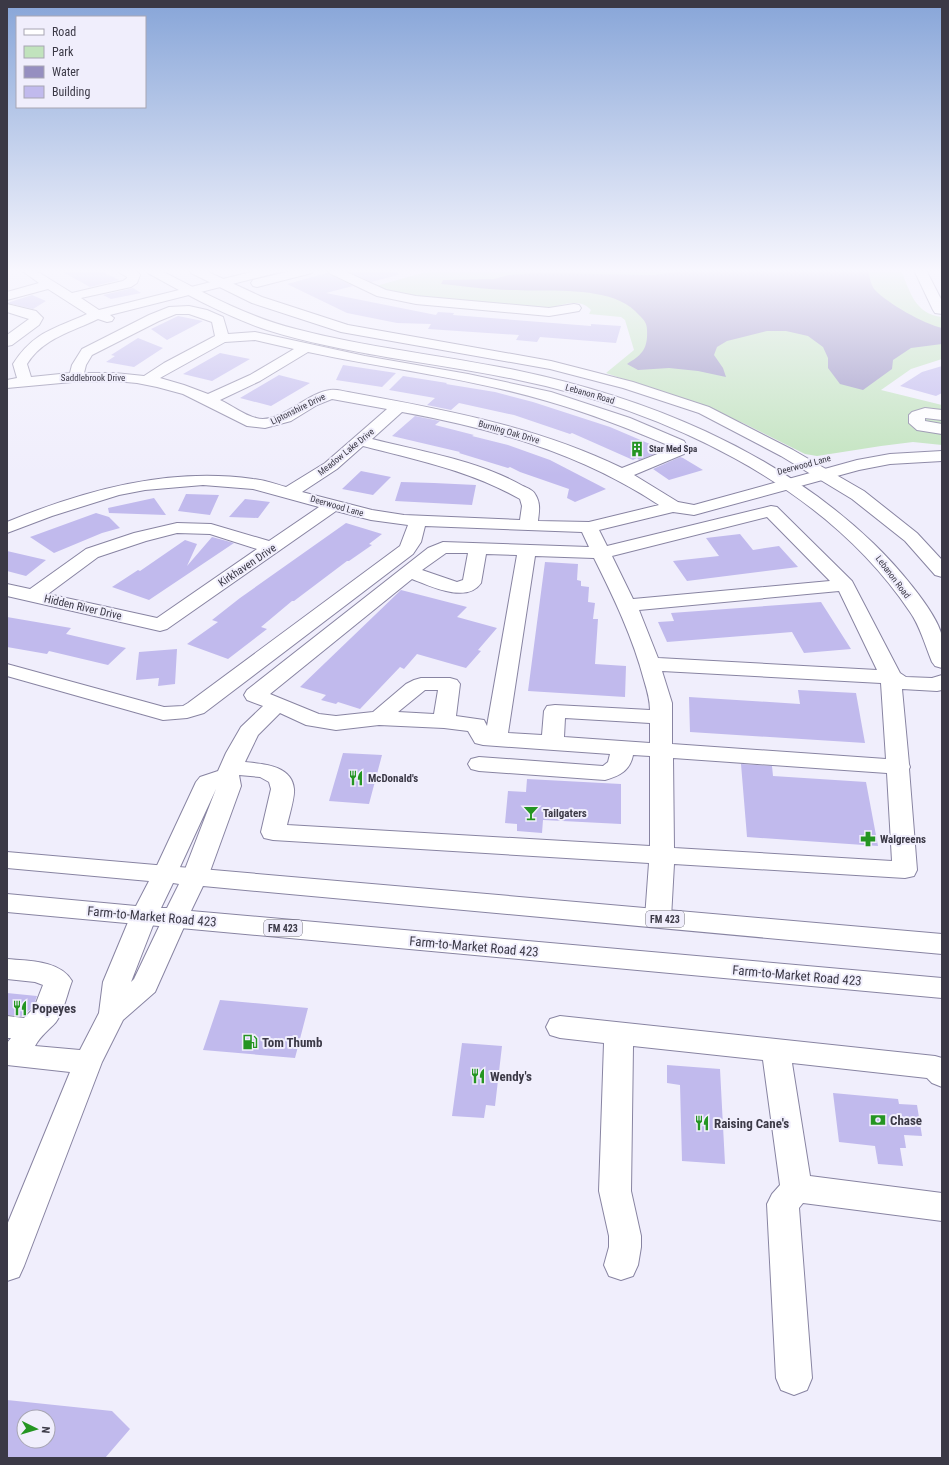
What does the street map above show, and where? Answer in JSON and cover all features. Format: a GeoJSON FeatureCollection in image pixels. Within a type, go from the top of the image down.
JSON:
{"type":"FeatureCollection","features":[{"type":"Feature","properties":{"kind":"street"},"geometry":{"type":"LineString","coordinates":[[25,382],[20,364],[29,349],[44,338]]}},
{"type":"Feature","properties":{"kind":"street"},"geometry":{"type":"LineString","coordinates":[[76,377],[79,365],[87,352],[113,338]]}},
{"type":"Feature","properties":{"kind":"street"},"geometry":{"type":"LineString","coordinates":[[147,380],[169,366],[221,338]]}},
{"type":"Feature","properties":{"kind":"street"},"geometry":{"type":"LineString","coordinates":[[271,338],[306,348],[372,362],[468,378],[551,397],[625,421],[678,444],[678,451],[620,475]]}},
{"type":"Feature","properties":{"kind":"street","name":"Lebanon Road"},"geometry":{"type":"LineString","coordinates":[[315,338],[355,348],[516,375],[582,391],[644,411],[706,438],[761,465],[825,509],[876,554],[921,612],[942,662]]}},
{"type":"Feature","properties":{"kind":"street","name":"Lebanon Road"},"geometry":{"type":"LineString","coordinates":[[399,338],[551,365],[628,385],[704,410],[807,464],[858,495],[911,537],[942,571]]}},
{"type":"Feature","properties":{"kind":"street"},"geometry":{"type":"LineString","coordinates":[[207,400],[255,378],[306,348]]}},
{"type":"Feature","properties":{"kind":"street","name":"Saddlebrook Drive"},"geometry":{"type":"LineString","coordinates":[[7,384],[76,377],[116,377],[147,380],[178,387],[197,394],[253,423],[265,424]]}},
{"type":"Feature","properties":{"kind":"street","name":"Burning Oak Drive"},"geometry":{"type":"LineString","coordinates":[[331,394],[444,414],[499,427],[549,443],[620,475],[644,488],[673,507]]}},
{"type":"Feature","properties":{"kind":"street","name":"Liptonshire Drive"},"geometry":{"type":"LineString","coordinates":[[265,424],[279,421],[324,396],[331,394]]}},
{"type":"Feature","properties":{"kind":"street","name":"Meadow Lake Drive"},"geometry":{"type":"LineString","coordinates":[[290,492],[331,466],[399,407]]}},
{"type":"Feature","properties":{"kind":"street"},"geometry":{"type":"LineString","coordinates":[[942,415],[925,413],[917,415],[917,424],[923,427],[942,429]]}},
{"type":"Feature","properties":{"kind":"street"},"geometry":{"type":"LineString","coordinates":[[361,441],[482,472],[510,484],[528,496],[531,506],[528,526]]}},
{"type":"Feature","properties":{"kind":"street","name":"Deerwood Lane"},"geometry":{"type":"LineString","coordinates":[[673,507],[680,499],[834,457],[875,449],[899,447],[942,451]]}},
{"type":"Feature","properties":{"kind":"street","name":"Deerwood Lane"},"geometry":{"type":"LineString","coordinates":[[7,528],[22,520],[116,491],[152,484],[203,480],[254,484],[290,492],[371,515],[418,520],[528,526],[589,527],[673,507],[694,510],[857,465],[890,459],[942,456]]}},
{"type":"Feature","properties":{"kind":"street","name":"Kirkhaven Drive"},"geometry":{"type":"LineString","coordinates":[[160,625],[334,505]]}},
{"type":"Feature","properties":{"kind":"street"},"geometry":{"type":"LineString","coordinates":[[7,1266],[88,1062],[113,1013],[117,982],[144,915],[208,782],[229,771],[265,771],[279,778],[283,789],[273,832],[905,870],[899,767],[891,677],[845,584],[771,511],[601,553],[443,547],[434,552],[255,696],[314,720],[336,723],[379,718],[444,721],[476,725],[483,738],[496,740],[899,767]]}},
{"type":"Feature","properties":{"kind":"street"},"geometry":{"type":"LineString","coordinates":[[7,670],[163,714],[187,712],[196,708],[406,550],[412,542],[418,520]]}},
{"type":"Feature","properties":{"kind":"street"},"geometry":{"type":"LineString","coordinates":[[589,527],[627,605],[650,664],[661,703],[662,855],[658,918]]}},
{"type":"Feature","properties":{"kind":"street"},"geometry":{"type":"LineString","coordinates":[[33,596],[92,553],[140,537],[177,528],[211,529],[273,548]]}},
{"type":"Feature","properties":{"kind":"street"},"geometry":{"type":"LineString","coordinates":[[409,572],[456,588],[464,587],[472,583],[478,548]]}},
{"type":"Feature","properties":{"kind":"street"},"geometry":{"type":"LineString","coordinates":[[496,740],[527,550]]}},
{"type":"Feature","properties":{"kind":"street"},"geometry":{"type":"LineString","coordinates":[[627,605],[845,584]]}},
{"type":"Feature","properties":{"kind":"street","name":"Hidden River Drive"},"geometry":{"type":"LineString","coordinates":[[7,590],[160,625]]}},
{"type":"Feature","properties":{"kind":"street"},"geometry":{"type":"LineString","coordinates":[[650,664],[891,677],[901,683],[937,685],[942,681]]}},
{"type":"Feature","properties":{"kind":"street"},"geometry":{"type":"LineString","coordinates":[[891,677],[900,671],[933,672],[942,676]]}},
{"type":"Feature","properties":{"kind":"street"},"geometry":{"type":"LineString","coordinates":[[379,718],[413,688],[421,684],[450,684],[444,721]]}},
{"type":"Feature","properties":{"kind":"street"},"geometry":{"type":"LineString","coordinates":[[113,1013],[145,985],[195,877],[229,786],[229,771],[237,753],[249,732],[276,705]]}},
{"type":"Feature","properties":{"kind":"street"},"geometry":{"type":"LineString","coordinates":[[552,743],[555,711],[661,717]]}},
{"type":"Feature","properties":{"kind":"street"},"geometry":{"type":"LineString","coordinates":[[479,764],[605,773],[614,770],[619,765],[622,757],[622,748]]}},
{"type":"Feature","properties":{"kind":"street","name":"FM 423"},"geometry":{"type":"LineString","coordinates":[[7,860],[942,944]]}},
{"type":"Feature","properties":{"kind":"street","name":"Farm-to-Market Road 423"},"geometry":{"type":"LineString","coordinates":[[7,902],[942,988]]}},
{"type":"Feature","properties":{"kind":"street"},"geometry":{"type":"LineString","coordinates":[[7,969],[39,972],[58,981],[46,1014],[18,1028],[12,1054],[88,1062]]}},
{"type":"Feature","properties":{"kind":"street"},"geometry":{"type":"LineString","coordinates":[[560,1027],[935,1067],[942,1075]]}},
{"type":"Feature","properties":{"kind":"street"},"geometry":{"type":"LineString","coordinates":[[619,1033],[614,1157],[615,1191],[626,1236],[626,1247],[621,1265]]}},
{"type":"Feature","properties":{"kind":"street"},"geometry":{"type":"LineString","coordinates":[[776,1050],[796,1188],[783,1204],[794,1378]]}},
{"type":"Feature","properties":{"kind":"street"},"geometry":{"type":"LineString","coordinates":[[796,1188],[942,1207]]}},
{"type":"Feature","properties":{"kind":"green space"},"geometry":{"type":"Polygon","coordinates":[[[631,338],[942,338],[942,359],[911,369],[881,390],[942,405],[942,445],[913,442],[817,456],[805,454],[743,423],[606,373],[634,350],[631,338]]]}},
{"type":"Feature","properties":{"kind":"water"},"geometry":{"type":"Polygon","coordinates":[[[647,338],[738,338],[727,341],[717,347],[714,355],[723,368],[726,377],[698,371],[669,368],[638,370],[627,364],[637,358],[643,351],[647,338]]]}},
{"type":"Feature","properties":{"kind":"water"},"geometry":{"type":"Polygon","coordinates":[[[811,338],[942,338],[942,344],[911,348],[893,360],[892,369],[863,390],[840,384],[828,368],[828,358],[823,347],[811,338]]]}},
{"type":"Feature","properties":{"kind":"building"},"geometry":{"type":"Polygon","coordinates":[[[137,338],[163,348],[134,367],[106,362],[115,356],[111,355],[137,338]]]}},
{"type":"Feature","properties":{"kind":"building"},"geometry":{"type":"Polygon","coordinates":[[[517,338],[539,338],[537,342],[516,340],[517,338]]]}},
{"type":"Feature","properties":{"kind":"building"},"geometry":{"type":"Polygon","coordinates":[[[557,338],[617,338],[616,343],[557,338]]]}},
{"type":"Feature","properties":{"kind":"building"},"geometry":{"type":"Polygon","coordinates":[[[220,353],[250,359],[212,381],[183,374],[220,353]]]}},
{"type":"Feature","properties":{"kind":"building"},"geometry":{"type":"Polygon","coordinates":[[[343,365],[396,373],[382,387],[336,380],[343,365]]]}},
{"type":"Feature","properties":{"kind":"building"},"geometry":{"type":"Polygon","coordinates":[[[942,366],[942,393],[936,396],[900,386],[922,372],[942,366]]]}},
{"type":"Feature","properties":{"kind":"building"},"geometry":{"type":"Polygon","coordinates":[[[279,375],[310,383],[271,406],[240,398],[279,375]]]}},
{"type":"Feature","properties":{"kind":"building"},"geometry":{"type":"Polygon","coordinates":[[[403,376],[495,392],[533,402],[610,427],[664,450],[639,460],[637,458],[633,460],[572,433],[570,434],[514,415],[459,403],[451,410],[427,405],[435,398],[389,390],[403,376]]]}},
{"type":"Feature","properties":{"kind":"building"},"geometry":{"type":"Polygon","coordinates":[[[415,416],[440,421],[435,425],[508,445],[550,460],[606,489],[575,502],[567,498],[569,489],[510,467],[508,468],[459,453],[460,452],[392,436],[415,416]]]}},
{"type":"Feature","properties":{"kind":"building"},"geometry":{"type":"Polygon","coordinates":[[[680,457],[703,470],[669,480],[653,469],[680,457]]]}},
{"type":"Feature","properties":{"kind":"building"},"geometry":{"type":"Polygon","coordinates":[[[361,471],[391,477],[373,495],[342,489],[361,471]]]}},
{"type":"Feature","properties":{"kind":"building"},"geometry":{"type":"Polygon","coordinates":[[[401,482],[476,485],[472,505],[395,501],[401,482]]]}},
{"type":"Feature","properties":{"kind":"building"},"geometry":{"type":"Polygon","coordinates":[[[186,494],[219,495],[210,515],[178,511],[186,494]]]}},
{"type":"Feature","properties":{"kind":"building"},"geometry":{"type":"Polygon","coordinates":[[[154,498],[166,515],[109,513],[108,508],[154,498]]]}},
{"type":"Feature","properties":{"kind":"building"},"geometry":{"type":"Polygon","coordinates":[[[245,499],[270,502],[258,518],[229,517],[245,499]]]}},
{"type":"Feature","properties":{"kind":"building"},"geometry":{"type":"Polygon","coordinates":[[[96,513],[109,517],[120,528],[102,533],[54,553],[30,537],[96,513]]]}},
{"type":"Feature","properties":{"kind":"building"},"geometry":{"type":"Polygon","coordinates":[[[346,523],[382,534],[369,544],[372,545],[347,561],[292,601],[261,627],[267,629],[228,659],[187,644],[218,622],[212,620],[240,598],[346,523]]]}},
{"type":"Feature","properties":{"kind":"building"},"geometry":{"type":"Polygon","coordinates":[[[740,534],[753,550],[779,546],[798,567],[687,581],[673,561],[719,556],[706,538],[740,534]]]}},
{"type":"Feature","properties":{"kind":"building"},"geometry":{"type":"Polygon","coordinates":[[[212,537],[234,543],[149,600],[112,587],[138,570],[140,571],[185,540],[197,544],[187,566],[212,537]]]}},
{"type":"Feature","properties":{"kind":"building"},"geometry":{"type":"Polygon","coordinates":[[[7,551],[46,560],[26,576],[7,571],[7,551]]]}},
{"type":"Feature","properties":{"kind":"building"},"geometry":{"type":"Polygon","coordinates":[[[545,562],[578,564],[577,580],[581,581],[581,586],[589,587],[588,602],[595,603],[593,619],[598,619],[595,664],[626,666],[625,697],[528,691],[545,562]]]}},
{"type":"Feature","properties":{"kind":"building"},"geometry":{"type":"Polygon","coordinates":[[[401,590],[467,607],[457,617],[497,628],[478,650],[481,651],[466,668],[417,654],[404,669],[400,667],[360,709],[338,702],[336,704],[321,700],[326,695],[300,687],[401,590]]]}},
{"type":"Feature","properties":{"kind":"building"},"geometry":{"type":"Polygon","coordinates":[[[821,602],[851,649],[804,653],[792,632],[667,642],[658,622],[674,621],[671,613],[821,602]]]}},
{"type":"Feature","properties":{"kind":"building"},"geometry":{"type":"Polygon","coordinates":[[[7,617],[71,628],[66,634],[126,648],[108,665],[49,651],[47,654],[7,647],[7,617]]]}},
{"type":"Feature","properties":{"kind":"building"},"geometry":{"type":"Polygon","coordinates":[[[177,649],[175,684],[158,686],[159,678],[136,680],[139,652],[177,649]]]}},
{"type":"Feature","properties":{"kind":"building"},"geometry":{"type":"Polygon","coordinates":[[[798,690],[856,693],[865,743],[690,732],[689,697],[800,704],[798,690]]]}},
{"type":"Feature","properties":{"kind":"building","name":"McDonald's"},"geometry":{"type":"Polygon","coordinates":[[[343,753],[382,755],[369,804],[329,801],[343,753]]]}},
{"type":"Feature","properties":{"kind":"building","name":"Walgreens"},"geometry":{"type":"Polygon","coordinates":[[[741,764],[772,766],[773,776],[866,782],[878,846],[747,837],[741,764]]]}},
{"type":"Feature","properties":{"kind":"building"},"geometry":{"type":"Polygon","coordinates":[[[527,779],[621,784],[621,824],[543,820],[542,833],[517,831],[517,824],[505,823],[508,791],[526,792],[527,779]]]}},
{"type":"Feature","properties":{"kind":"building","name":"Popeyes"},"geometry":{"type":"Polygon","coordinates":[[[7,993],[37,996],[33,1007],[23,1016],[7,1015],[7,993]]]}},
{"type":"Feature","properties":{"kind":"building"},"geometry":{"type":"Polygon","coordinates":[[[220,1000],[308,1008],[295,1058],[203,1050],[220,1000]]]}},
{"type":"Feature","properties":{"kind":"building","name":"Wendy's"},"geometry":{"type":"Polygon","coordinates":[[[462,1043],[502,1046],[495,1106],[486,1105],[484,1118],[452,1116],[462,1043]]]}},
{"type":"Feature","properties":{"kind":"building","name":"Raising Cane's"},"geometry":{"type":"Polygon","coordinates":[[[667,1065],[720,1069],[725,1164],[682,1161],[680,1085],[667,1083],[667,1065]]]}},
{"type":"Feature","properties":{"kind":"building","name":"Chase"},"geometry":{"type":"Polygon","coordinates":[[[833,1093],[898,1099],[899,1104],[917,1105],[922,1136],[904,1135],[906,1148],[900,1148],[903,1166],[878,1164],[875,1146],[839,1142],[833,1093]]]}},
{"type":"Feature","properties":{"kind":"building"},"geometry":{"type":"Polygon","coordinates":[[[7,1400],[112,1411],[130,1429],[105,1458],[7,1458],[7,1400]]]}},
{"type":"Feature","properties":{"kind":"place","name":"Star Med Spa"},"geometry":{"type":"Point","coordinates":[637,449]}},
{"type":"Feature","properties":{"kind":"place","name":"McDonald's"},"geometry":{"type":"Point","coordinates":[356,778]}},
{"type":"Feature","properties":{"kind":"place","name":"Tailgaters"},"geometry":{"type":"Point","coordinates":[531,813]}},
{"type":"Feature","properties":{"kind":"place","name":"Walgreens"},"geometry":{"type":"Point","coordinates":[868,839]}},
{"type":"Feature","properties":{"kind":"place","name":"Popeyes"},"geometry":{"type":"Point","coordinates":[20,1008]}},
{"type":"Feature","properties":{"kind":"place","name":"Tom Thumb"},"geometry":{"type":"Point","coordinates":[250,1042]}},
{"type":"Feature","properties":{"kind":"place","name":"Wendy's"},"geometry":{"type":"Point","coordinates":[478,1076]}},
{"type":"Feature","properties":{"kind":"place","name":"Chase"},"geometry":{"type":"Point","coordinates":[878,1120]}},
{"type":"Feature","properties":{"kind":"place","name":"Raising Cane's"},"geometry":{"type":"Point","coordinates":[702,1123]}}]}
